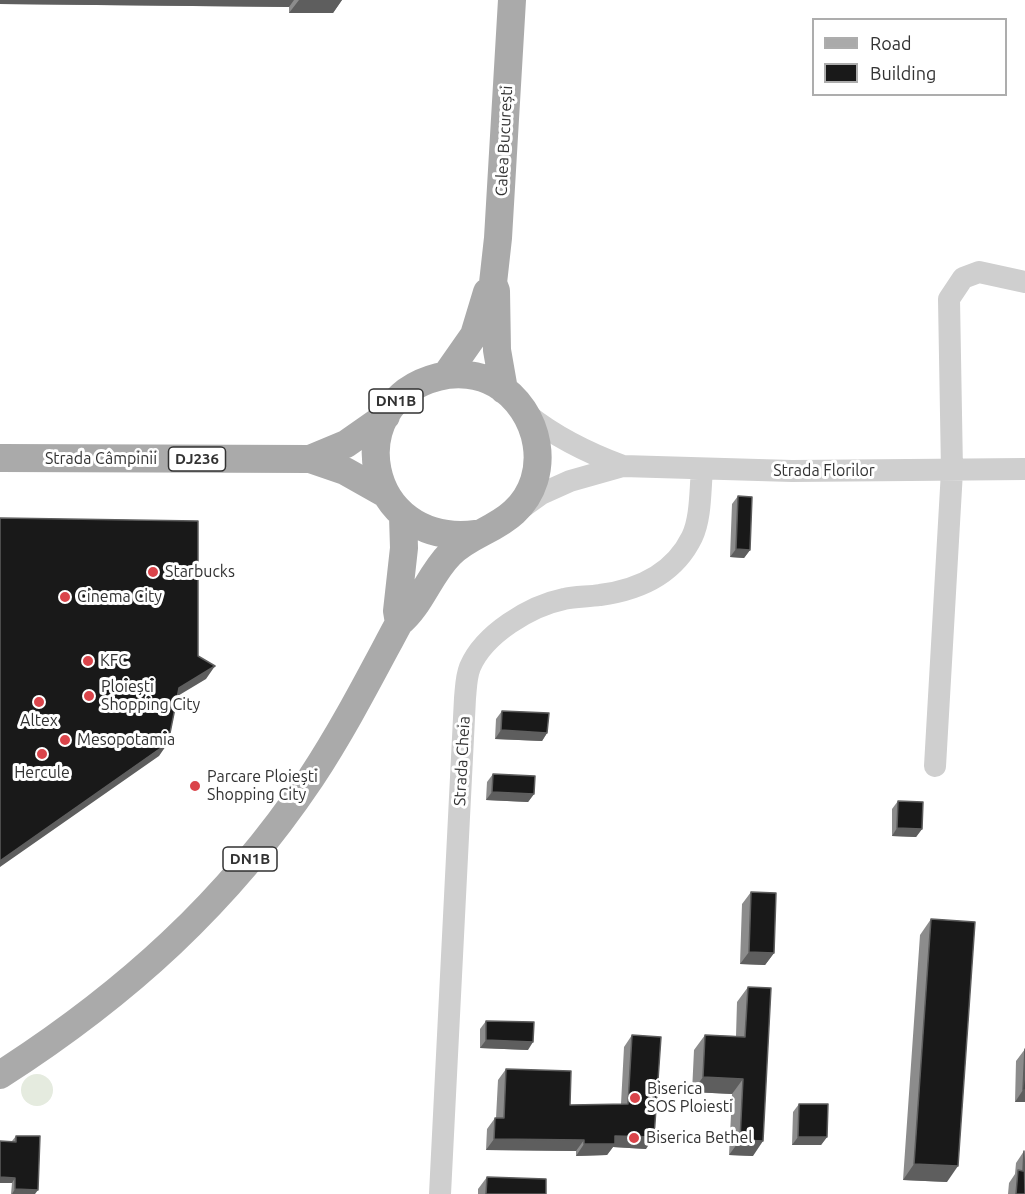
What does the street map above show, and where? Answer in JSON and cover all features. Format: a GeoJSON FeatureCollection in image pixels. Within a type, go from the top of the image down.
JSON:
{"type":"FeatureCollection","features":[{"type":"Feature","properties":{"kind":"main road","name":"Calea București"},"geometry":{"type":"LineString","coordinates":[[493,283],[498,238],[512,0]]}},
{"type":"Feature","properties":{"kind":"main road"},"geometry":{"type":"LineString","coordinates":[[446,375],[474,335],[488,290],[493,283]]}},
{"type":"Feature","properties":{"kind":"main road"},"geometry":{"type":"LineString","coordinates":[[493,283],[496,291],[497,350],[504,390]]}},
{"type":"Feature","properties":{"kind":"main road","name":"DN1B"},"geometry":{"type":"LineString","coordinates":[[446,375],[477,377],[504,390],[528,415],[538,448],[538,466],[534,483],[515,512],[497,526],[476,534],[456,537],[437,534],[419,527],[402,516],[384,493],[376,462],[376,446],[386,416],[397,401],[411,389],[428,380],[446,375]]}},
{"type":"Feature","properties":{"kind":"main road","name":"DJ236"},"geometry":{"type":"LineString","coordinates":[[310,459],[346,444],[386,416]]}},
{"type":"Feature","properties":{"kind":"main road","name":"Strada Câmpinii"},"geometry":{"type":"LineString","coordinates":[[0,458],[310,459]]}},
{"type":"Feature","properties":{"kind":"main road","name":"DJ236"},"geometry":{"type":"LineString","coordinates":[[310,459],[345,471],[384,493]]}},
{"type":"Feature","properties":{"kind":"main road","name":"DN1B"},"geometry":{"type":"LineString","coordinates":[[399,623],[397,611],[404,549],[402,516]]}},
{"type":"Feature","properties":{"kind":"main road","name":"DN1B"},"geometry":{"type":"LineString","coordinates":[[0,1075],[63,1034],[120,991],[176,938],[230,881],[278,824],[311,777],[340,731],[399,623],[409,615],[441,563],[476,534]]}},
{"type":"Feature","properties":{"kind":"street"},"geometry":{"type":"LineString","coordinates":[[935,766],[952,471],[950,299],[963,278],[979,272],[1025,282]]}},
{"type":"Feature","properties":{"kind":"street"},"geometry":{"type":"LineString","coordinates":[[528,415],[547,431],[578,448],[623,466]]}},
{"type":"Feature","properties":{"kind":"street"},"geometry":{"type":"LineString","coordinates":[[515,512],[541,494],[570,481],[623,466]]}},
{"type":"Feature","properties":{"kind":"street","name":"Strada Florilor"},"geometry":{"type":"LineString","coordinates":[[623,466],[702,470],[1025,470]]}},
{"type":"Feature","properties":{"kind":"street","name":"Strada Cheia"},"geometry":{"type":"LineString","coordinates":[[440,1194],[465,698],[470,667],[479,652],[491,639],[537,608],[565,598],[629,590],[652,580],[671,566],[693,536],[702,470]]}},
{"type":"Feature","properties":{"kind":"shaded area"},"geometry":{"type":"Polygon","coordinates":[[[37,1074],[48,1079],[53,1090],[48,1101],[37,1106],[26,1101],[21,1090],[26,1079],[37,1074]]]}},
{"type":"Feature","properties":{"kind":"building"},"geometry":{"type":"Polygon","coordinates":[[[738,496],[752,497],[750,550],[736,549],[738,496]]]}},
{"type":"Feature","properties":{"kind":"building","name":"Ploiești Shopping City"},"geometry":{"type":"Polygon","coordinates":[[[0,518],[198,521],[198,656],[215,666],[179,688],[168,743],[0,861],[0,518]]]}},
{"type":"Feature","properties":{"kind":"building"},"geometry":{"type":"Polygon","coordinates":[[[502,711],[549,713],[547,733],[501,730],[502,711]]]}},
{"type":"Feature","properties":{"kind":"building"},"geometry":{"type":"Polygon","coordinates":[[[493,774],[535,776],[534,794],[492,792],[493,774]]]}},
{"type":"Feature","properties":{"kind":"building"},"geometry":{"type":"Polygon","coordinates":[[[898,801],[923,802],[922,829],[897,828],[898,801]]]}},
{"type":"Feature","properties":{"kind":"building"},"geometry":{"type":"Polygon","coordinates":[[[751,892],[776,893],[774,953],[749,952],[751,892]]]}},
{"type":"Feature","properties":{"kind":"building"},"geometry":{"type":"Polygon","coordinates":[[[931,919],[975,922],[958,1166],[914,1164],[931,919]]]}},
{"type":"Feature","properties":{"kind":"building"},"geometry":{"type":"Polygon","coordinates":[[[748,987],[771,988],[763,1141],[740,1140],[743,1079],[703,1077],[705,1035],[745,1037],[748,987]]]}},
{"type":"Feature","properties":{"kind":"building"},"geometry":{"type":"Polygon","coordinates":[[[486,1021],[534,1022],[533,1042],[486,1040],[486,1021]]]}},
{"type":"Feature","properties":{"kind":"building"},"geometry":{"type":"Polygon","coordinates":[[[632,1035],[661,1037],[654,1137],[615,1136],[615,1144],[584,1144],[584,1140],[494,1139],[495,1118],[504,1118],[506,1069],[571,1071],[570,1105],[628,1104],[632,1035]]]}},
{"type":"Feature","properties":{"kind":"building"},"geometry":{"type":"Polygon","coordinates":[[[1025,1049],[1025,1090],[1023,1090],[1025,1049]]]}},
{"type":"Feature","properties":{"kind":"building"},"geometry":{"type":"Polygon","coordinates":[[[799,1104],[828,1104],[827,1137],[798,1137],[799,1104]]]}},
{"type":"Feature","properties":{"kind":"building"},"geometry":{"type":"Polygon","coordinates":[[[16,1136],[40,1136],[38,1190],[15,1189],[15,1178],[0,1177],[0,1141],[16,1142],[16,1136]]]}},
{"type":"Feature","properties":{"kind":"building"},"geometry":{"type":"Polygon","coordinates":[[[1024,1151],[1025,1194],[1016,1194],[1018,1170],[1023,1171],[1024,1151]]]}},
{"type":"Feature","properties":{"kind":"building"},"geometry":{"type":"Polygon","coordinates":[[[487,1177],[546,1179],[546,1194],[486,1194],[487,1177]]]}},
{"type":"Feature","properties":{"kind":"place","name":"Starbucks"},"geometry":{"type":"Point","coordinates":[153,572]}},
{"type":"Feature","properties":{"kind":"place","name":"Cinema City"},"geometry":{"type":"Point","coordinates":[65,597]}},
{"type":"Feature","properties":{"kind":"place","name":"KFC"},"geometry":{"type":"Point","coordinates":[88,661]}},
{"type":"Feature","properties":{"kind":"place","name":"Ploiești Shopping City"},"geometry":{"type":"Point","coordinates":[89,696]}},
{"type":"Feature","properties":{"kind":"place","name":"Altex"},"geometry":{"type":"Point","coordinates":[39,702]}},
{"type":"Feature","properties":{"kind":"place","name":"Mesopotamia"},"geometry":{"type":"Point","coordinates":[65,740]}},
{"type":"Feature","properties":{"kind":"place","name":"Hercule"},"geometry":{"type":"Point","coordinates":[42,754]}},
{"type":"Feature","properties":{"kind":"place","name":"Parcare Ploiești Shopping City"},"geometry":{"type":"Point","coordinates":[195,786]}},
{"type":"Feature","properties":{"kind":"place","name":"Biserica SOS Ploiesti"},"geometry":{"type":"Point","coordinates":[635,1098]}},
{"type":"Feature","properties":{"kind":"place","name":"Biserica Bethel"},"geometry":{"type":"Point","coordinates":[634,1138]}}]}
